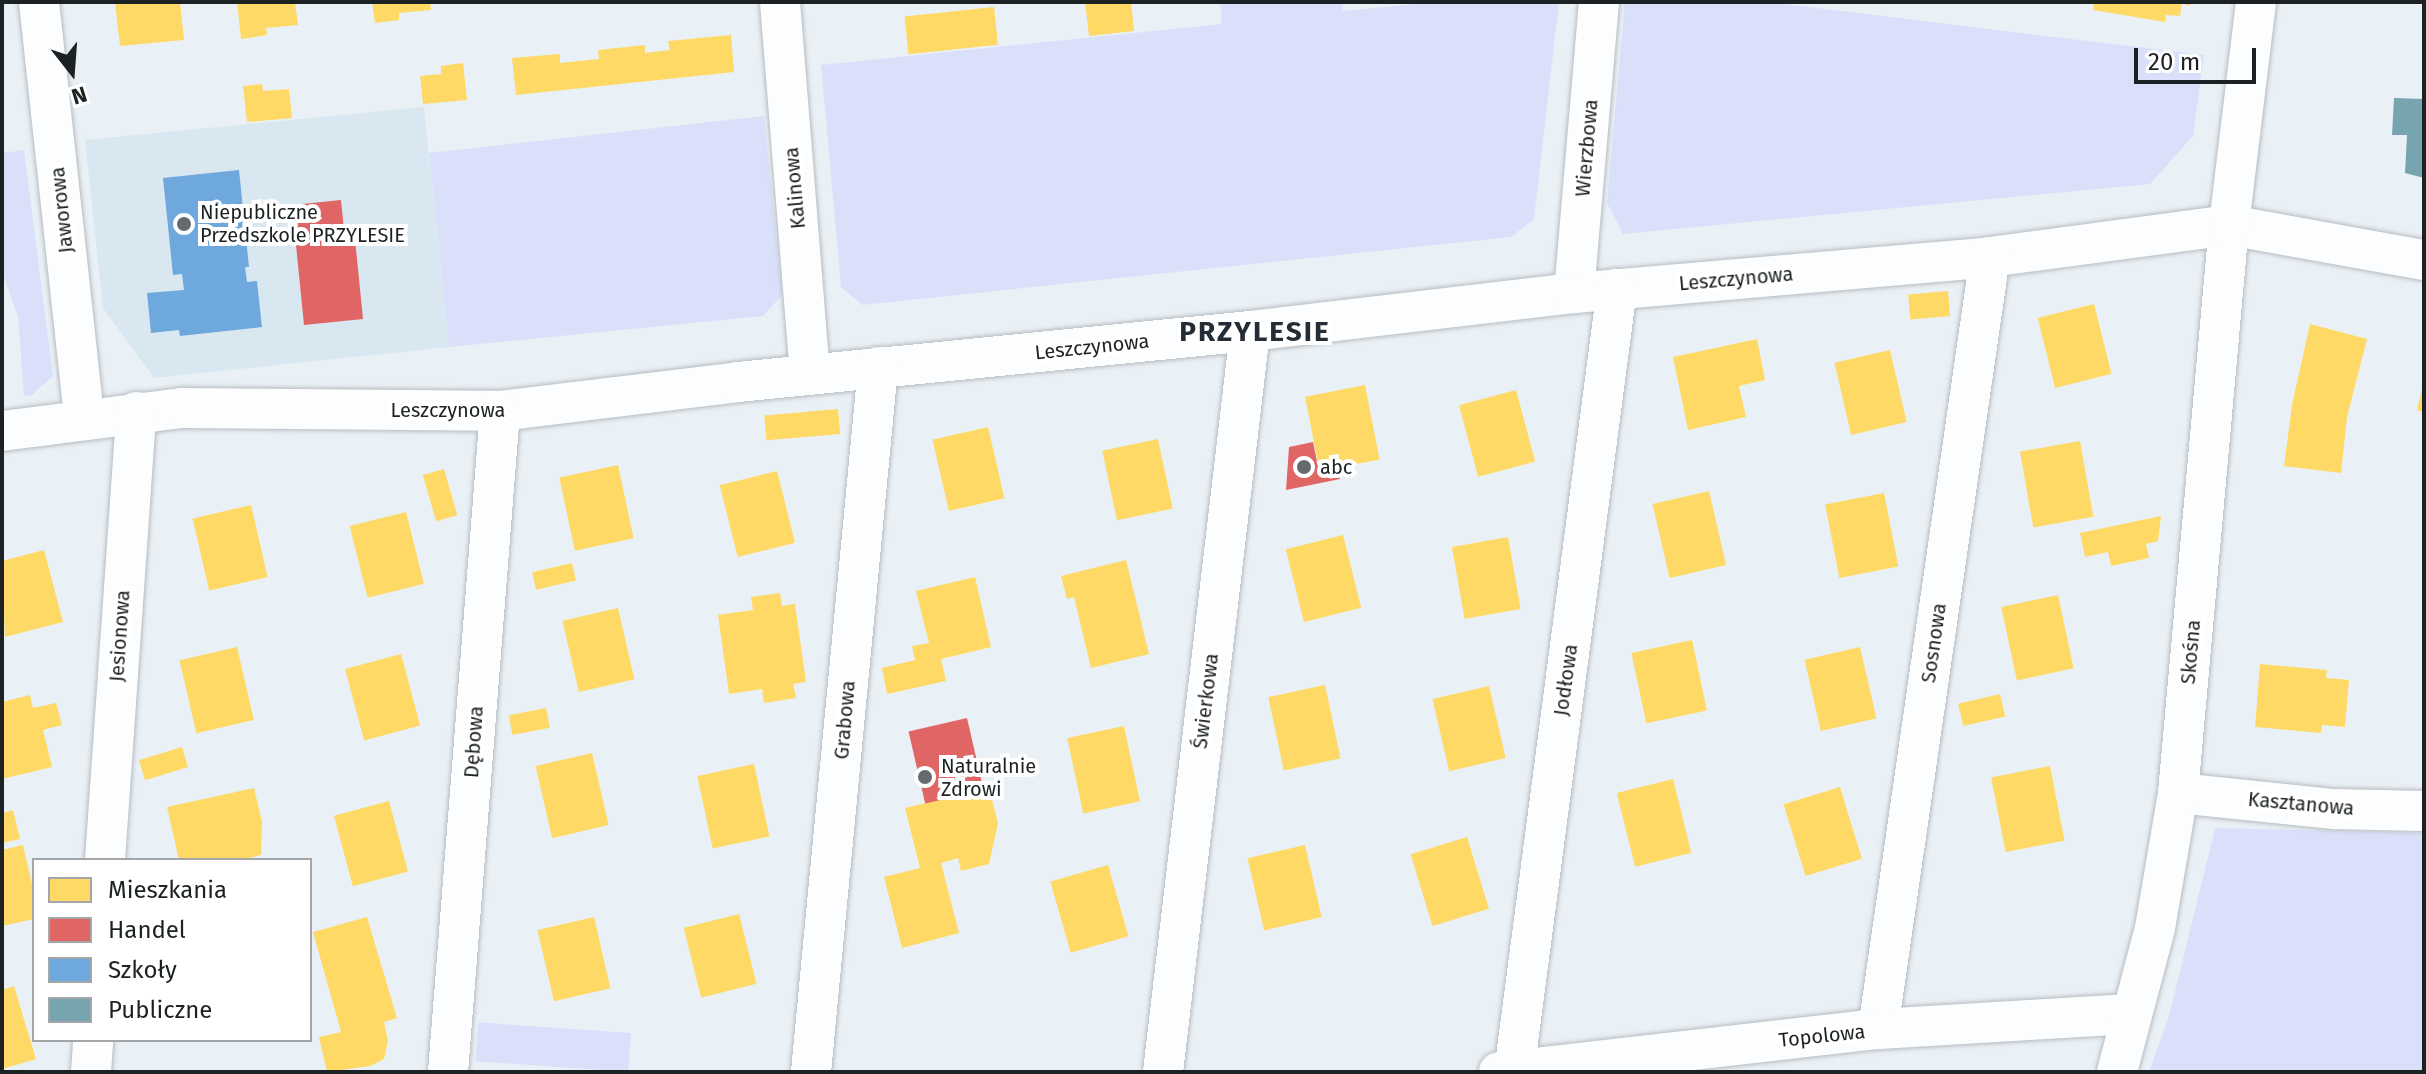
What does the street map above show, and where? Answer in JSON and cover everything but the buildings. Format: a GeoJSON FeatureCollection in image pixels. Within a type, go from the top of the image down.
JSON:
{"type":"FeatureCollection","features":[{"type":"Feature","properties":{"kind":"street","name":"Jaworowa"},"geometry":{"type":"LineString","coordinates":[[39,2],[84,419]]}},
{"type":"Feature","properties":{"kind":"street","name":"Kalinowa"},"geometry":{"type":"LineString","coordinates":[[780,2],[810,375]]}},
{"type":"Feature","properties":{"kind":"street","name":"Wierzbowa"},"geometry":{"type":"LineString","coordinates":[[1574,293],[1599,2]]}},
{"type":"Feature","properties":{"kind":"street","name":"Skośna"},"geometry":{"type":"LineString","coordinates":[[2117,1072],[2155,928],[2178,793],[2229,225],[2256,2]]}},
{"type":"Feature","properties":{"kind":"street","name":"Leszczynowa"},"geometry":{"type":"LineString","coordinates":[[2,431],[182,408],[500,411],[878,367],[1250,331],[1574,293],[1990,257],[2229,225]]}},
{"type":"Feature","properties":{"kind":"street"},"geometry":{"type":"LineString","coordinates":[[2229,225],[2424,260]]}},
{"type":"Feature","properties":{"kind":"street","name":"Sosnowa"},"geometry":{"type":"LineString","coordinates":[[1878,1029],[1990,257]]}},
{"type":"Feature","properties":{"kind":"street","name":"Jodłowa"},"geometry":{"type":"LineString","coordinates":[[1509,1071],[1617,289]]}},
{"type":"Feature","properties":{"kind":"street","name":"Świerkowa"},"geometry":{"type":"LineString","coordinates":[[1163,1072],[1250,331]]}},
{"type":"Feature","properties":{"kind":"street","name":"Grabowa"},"geometry":{"type":"LineString","coordinates":[[811,1072],[878,367]]}},
{"type":"Feature","properties":{"kind":"street","name":"Dębowa"},"geometry":{"type":"LineString","coordinates":[[448,1072],[500,411]]}},
{"type":"Feature","properties":{"kind":"street","name":"Jesionowa"},"geometry":{"type":"LineString","coordinates":[[105,858],[136,412]]}},
{"type":"Feature","properties":{"kind":"street","name":"Kasztanowa"},"geometry":{"type":"LineString","coordinates":[[2178,793],[2334,809],[2424,811]]}},
{"type":"Feature","properties":{"kind":"street","name":"Topolowa"},"geometry":{"type":"LineString","coordinates":[[1509,1071],[1878,1029],[2131,1014]]}},
{"type":"Feature","properties":{"kind":"street"},"geometry":{"type":"LineString","coordinates":[[91,1072],[93,1042]]}},
{"type":"Feature","properties":{"kind":"shaded area"},"geometry":{"type":"Polygon","coordinates":[[[1220,2],[1342,2],[1343,11],[1436,2],[1559,2],[1534,219],[1511,237],[862,305],[841,287],[821,65],[1222,24],[1220,2]]]}},
{"type":"Feature","properties":{"kind":"shaded area"},"geometry":{"type":"Polygon","coordinates":[[[1625,2],[1767,2],[2204,55],[2193,136],[2150,184],[1623,234],[1607,203],[1625,2]]]}},
{"type":"Feature","properties":{"kind":"shaded area"},"geometry":{"type":"Polygon","coordinates":[[[424,107],[449,347],[154,378],[103,308],[85,140],[424,107]]]}},
{"type":"Feature","properties":{"kind":"shaded area"},"geometry":{"type":"Polygon","coordinates":[[[764,116],[782,295],[763,316],[449,347],[429,153],[764,116]]]}},
{"type":"Feature","properties":{"kind":"shaded area"},"geometry":{"type":"Polygon","coordinates":[[[24,150],[53,376],[32,395],[24,396],[18,317],[2,271],[2,153],[24,150]]]}},
{"type":"Feature","properties":{"kind":"shaded area"},"geometry":{"type":"Polygon","coordinates":[[[2215,828],[2424,833],[2424,1072],[2149,1072],[2169,1016],[2215,828]]]}},
{"type":"Feature","properties":{"kind":"shaded area"},"geometry":{"type":"Polygon","coordinates":[[[478,1022],[631,1033],[628,1072],[476,1061],[478,1022]]]}},
{"type":"Feature","properties":{"kind":"place","name":"Niepubliczne Przedszkole PRZYLESIE"},"geometry":{"type":"Point","coordinates":[184,224]}},
{"type":"Feature","properties":{"kind":"place","name":"abc"},"geometry":{"type":"Point","coordinates":[1304,467]}},
{"type":"Feature","properties":{"kind":"place","name":"Naturalnie Zdrowi"},"geometry":{"type":"Point","coordinates":[925,777]}},
{"type":"Feature","properties":{"kind":"district","name":"PRZYLESIE"},"geometry":{"type":"Point","coordinates":[1255,332]}}]}
